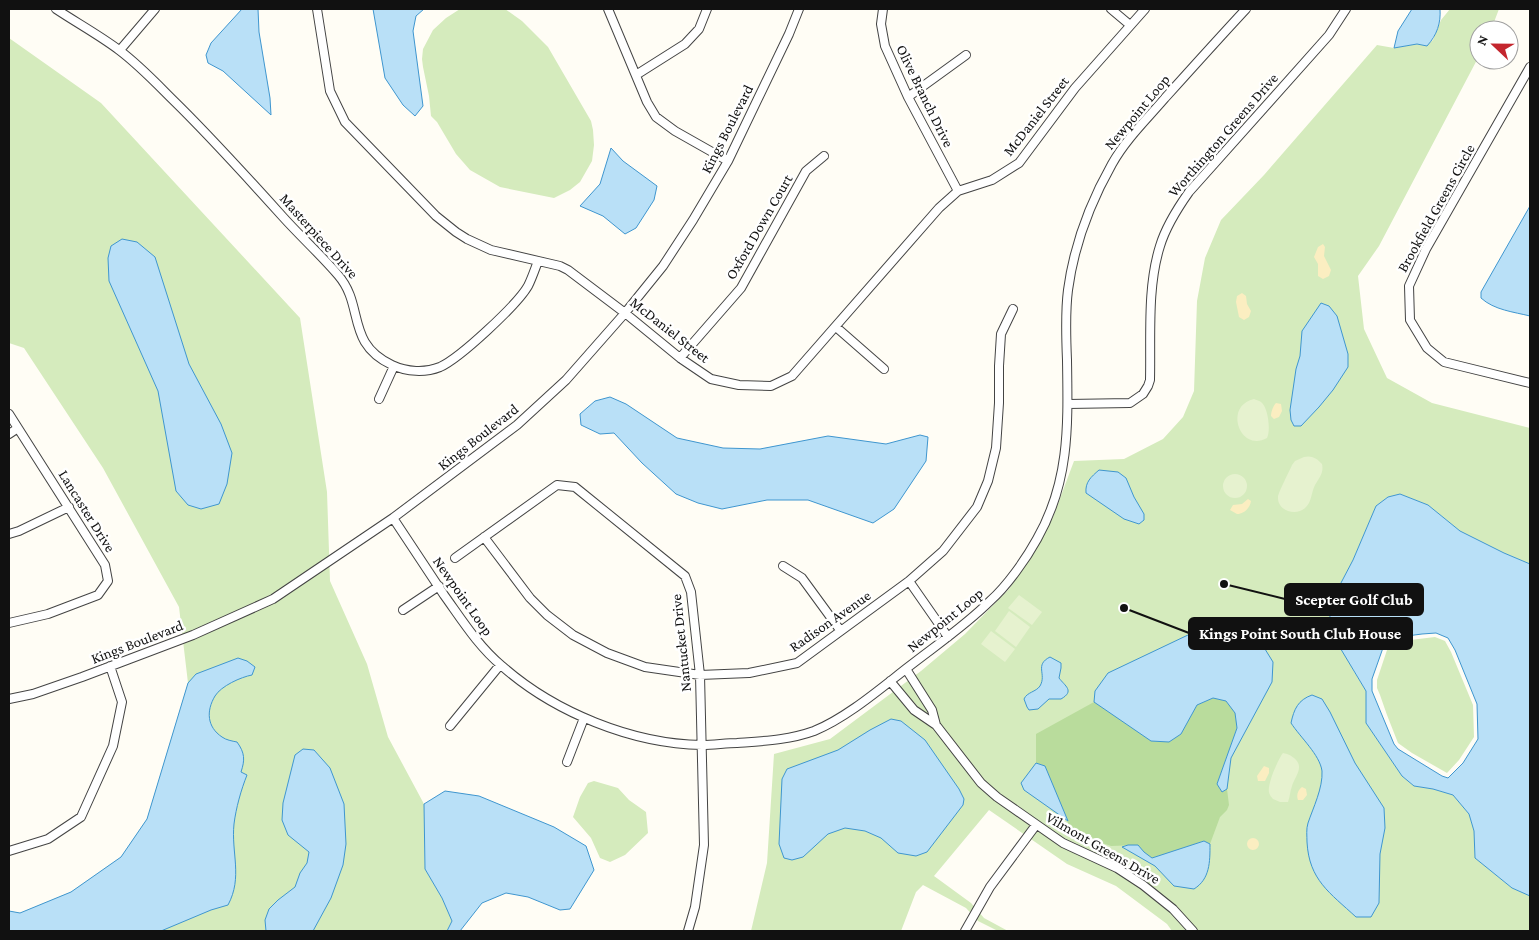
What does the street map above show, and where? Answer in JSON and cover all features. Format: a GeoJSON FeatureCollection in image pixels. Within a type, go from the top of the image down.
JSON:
{"type":"FeatureCollection","features":[{"type":"Feature","properties":{"kind":"street","name":"Masterpiece Drive"},"geometry":{"type":"LineString","coordinates":[[56,9],[120,50],[207,133],[338,274],[348,288],[363,339],[376,356],[394,366],[408,370],[426,370],[438,368],[454,359],[519,298],[528,286],[538,261]]}},
{"type":"Feature","properties":{"kind":"street"},"geometry":{"type":"LineString","coordinates":[[120,50],[155,9]]}},
{"type":"Feature","properties":{"kind":"street","name":"McDaniel Street"},"geometry":{"type":"LineString","coordinates":[[317,9],[330,91],[345,122],[436,216],[467,239],[491,250],[560,266],[568,270],[680,358],[711,379],[740,385],[771,386],[792,376],[836,328],[939,208],[958,191],[992,180],[1019,163],[1075,88],[1145,9]]}},
{"type":"Feature","properties":{"kind":"street"},"geometry":{"type":"LineString","coordinates":[[608,9],[647,102],[656,117],[675,131],[728,161]]}},
{"type":"Feature","properties":{"kind":"street"},"geometry":{"type":"LineString","coordinates":[[636,75],[686,44],[700,29],[706,9]]}},
{"type":"Feature","properties":{"kind":"street","name":"Kings Boulevard"},"geometry":{"type":"LineString","coordinates":[[9,699],[41,691],[82,677],[200,632],[273,599],[393,518],[517,425],[566,380],[625,313],[663,266],[694,220],[728,161],[799,9]]}},
{"type":"Feature","properties":{"kind":"street","name":"Olive Branch Drive"},"geometry":{"type":"LineString","coordinates":[[883,9],[881,24],[885,46],[908,97],[958,191]]}},
{"type":"Feature","properties":{"kind":"street"},"geometry":{"type":"LineString","coordinates":[[1110,9],[1130,25]]}},
{"type":"Feature","properties":{"kind":"street","name":"Newpoint Loop"},"geometry":{"type":"LineString","coordinates":[[393,518],[474,638],[500,665],[530,690],[584,718],[651,739],[701,745],[784,740],[816,730],[839,718],[890,682],[992,600],[1024,560],[1038,538],[1052,507],[1066,452],[1068,404],[1067,293],[1074,257],[1084,223],[1097,192],[1113,162],[1130,138],[1246,9]]}},
{"type":"Feature","properties":{"kind":"street","name":"Worthington Greens Drive"},"geometry":{"type":"LineString","coordinates":[[1068,404],[1125,404],[1134,401],[1146,390],[1150,380],[1152,279],[1160,244],[1172,219],[1189,192],[1329,35],[1346,9]]}},
{"type":"Feature","properties":{"kind":"street"},"geometry":{"type":"LineString","coordinates":[[908,97],[966,55]]}},
{"type":"Feature","properties":{"kind":"street","name":"Brookfield Greens Circle"},"geometry":{"type":"LineString","coordinates":[[1530,66],[1426,249],[1409,286],[1410,320],[1427,348],[1444,362],[1530,383]]}},
{"type":"Feature","properties":{"kind":"street","name":"Oxford Down Court"},"geometry":{"type":"LineString","coordinates":[[680,358],[741,288],[806,171],[824,156]]}},
{"type":"Feature","properties":{"kind":"street","name":"Radison Avenue"},"geometry":{"type":"LineString","coordinates":[[484,536],[530,598],[547,615],[573,635],[606,652],[645,667],[700,675],[748,673],[796,663],[908,581],[943,552],[977,507],[988,481],[996,448],[1000,334],[1013,309]]}},
{"type":"Feature","properties":{"kind":"street"},"geometry":{"type":"LineString","coordinates":[[836,328],[884,369]]}},
{"type":"Feature","properties":{"kind":"street"},"geometry":{"type":"LineString","coordinates":[[379,399],[394,366]]}},
{"type":"Feature","properties":{"kind":"street","name":"Lancaster Drive"},"geometry":{"type":"LineString","coordinates":[[9,414],[105,565],[108,582],[98,595],[48,614],[9,624]]}},
{"type":"Feature","properties":{"kind":"street"},"geometry":{"type":"LineString","coordinates":[[9,434],[18,428]]}},
{"type":"Feature","properties":{"kind":"street","name":"Nantucket Drive"},"geometry":{"type":"LineString","coordinates":[[454,558],[557,485],[575,487],[684,576],[691,592],[700,675],[704,846],[695,907],[688,931]]}},
{"type":"Feature","properties":{"kind":"street"},"geometry":{"type":"LineString","coordinates":[[9,534],[69,507]]}},
{"type":"Feature","properties":{"kind":"street"},"geometry":{"type":"LineString","coordinates":[[783,566],[802,578],[840,630]]}},
{"type":"Feature","properties":{"kind":"street"},"geometry":{"type":"LineString","coordinates":[[908,581],[948,637]]}},
{"type":"Feature","properties":{"kind":"street"},"geometry":{"type":"LineString","coordinates":[[402,610],[439,586]]}},
{"type":"Feature","properties":{"kind":"street"},"geometry":{"type":"LineString","coordinates":[[450,726],[500,665]]}},
{"type":"Feature","properties":{"kind":"street"},"geometry":{"type":"LineString","coordinates":[[9,851],[48,839],[81,817],[113,746],[122,702],[110,666]]}},
{"type":"Feature","properties":{"kind":"street","name":"Vilmont Greens Drive"},"geometry":{"type":"LineString","coordinates":[[906,669],[932,710],[936,725]]}},
{"type":"Feature","properties":{"kind":"street","name":"Vilmont Greens Drive"},"geometry":{"type":"LineString","coordinates":[[890,682],[914,710],[936,725],[981,783],[997,797],[1070,848],[1117,868],[1143,885],[1173,909],[1193,931]]}},
{"type":"Feature","properties":{"kind":"street"},"geometry":{"type":"LineString","coordinates":[[567,762],[584,718]]}},
{"type":"Feature","properties":{"kind":"street"},"geometry":{"type":"LineString","coordinates":[[965,931],[990,887],[1036,825]]}},
{"type":"Feature","properties":{"kind":"green space"},"geometry":{"type":"Polygon","coordinates":[[[460,9],[505,9],[522,21],[548,47],[591,121],[593,130],[592,161],[580,182],[570,190],[554,198],[500,187],[470,170],[456,154],[437,122],[431,116],[422,59],[423,49],[433,30],[460,9]]]}},
{"type":"Feature","properties":{"kind":"green space"},"geometry":{"type":"Polygon","coordinates":[[[1450,9],[1499,9],[1495,20],[1469,20],[1469,70],[1472,70],[1379,246],[1358,276],[1364,329],[1387,378],[1432,403],[1530,428],[1530,564],[1460,531],[1428,505],[1400,494],[1388,497],[1376,506],[1353,560],[1332,600],[1353,670],[1366,691],[1366,723],[1402,776],[1414,786],[1453,795],[1469,814],[1474,831],[1475,858],[1512,888],[1530,896],[1530,931],[1172,931],[1167,924],[1116,886],[1067,864],[989,810],[934,876],[971,903],[984,918],[1008,931],[998,931],[978,921],[966,908],[923,885],[916,892],[901,931],[751,931],[767,863],[774,754],[830,739],[921,671],[965,634],[1009,589],[1030,558],[1053,517],[1074,461],[1124,459],[1163,439],[1183,417],[1194,391],[1197,301],[1205,258],[1221,220],[1264,175],[1377,45],[1394,48],[1417,44],[1427,45],[1433,40],[1441,20],[1450,9]]]}},
{"type":"Feature","properties":{"kind":"green space"},"geometry":{"type":"Polygon","coordinates":[[[9,38],[101,103],[300,318],[327,492],[330,581],[367,664],[388,737],[424,804],[425,869],[442,898],[452,921],[447,931],[9,931],[9,911],[20,913],[71,892],[121,857],[147,819],[188,683],[179,607],[103,468],[24,348],[9,343],[9,38]]]}},
{"type":"Feature","properties":{"kind":"green space"},"geometry":{"type":"Polygon","coordinates":[[[1254,399],[1263,405],[1269,424],[1267,438],[1257,441],[1249,439],[1243,434],[1237,418],[1239,410],[1245,403],[1254,399]]]}},
{"type":"Feature","properties":{"kind":"green space"},"geometry":{"type":"Polygon","coordinates":[[[1307,456],[1318,460],[1322,464],[1322,473],[1306,507],[1298,512],[1288,511],[1281,506],[1278,497],[1292,465],[1295,461],[1307,456]]]}},
{"type":"Feature","properties":{"kind":"green space"},"geometry":{"type":"Polygon","coordinates":[[[1235,474],[1244,477],[1247,486],[1244,495],[1235,498],[1226,495],[1223,486],[1226,477],[1235,474]]]}},
{"type":"Feature","properties":{"kind":"green space"},"geometry":{"type":"Polygon","coordinates":[[[1019,595],[1042,612],[1032,625],[1008,608],[1019,595]]]}},
{"type":"Feature","properties":{"kind":"green space"},"geometry":{"type":"Polygon","coordinates":[[[1009,611],[1030,627],[1016,647],[995,631],[1009,611]]]}},
{"type":"Feature","properties":{"kind":"green space"},"geometry":{"type":"Polygon","coordinates":[[[991,631],[1015,649],[1005,662],[981,644],[991,631]]]}},
{"type":"Feature","properties":{"kind":"green space"},"geometry":{"type":"Polygon","coordinates":[[[1435,637],[1445,641],[1473,705],[1474,737],[1459,760],[1447,773],[1398,743],[1377,688],[1377,680],[1388,647],[1394,642],[1435,637]]]}},
{"type":"Feature","properties":{"kind":"green space"},"geometry":{"type":"Polygon","coordinates":[[[1213,698],[1226,701],[1235,713],[1237,728],[1217,784],[1222,792],[1227,789],[1229,805],[1220,817],[1210,844],[1204,841],[1152,858],[1138,845],[1111,846],[1079,835],[1071,830],[1045,766],[1036,763],[1036,734],[1094,702],[1152,741],[1169,742],[1181,734],[1197,705],[1213,698]]]}},
{"type":"Feature","properties":{"kind":"green space"},"geometry":{"type":"Polygon","coordinates":[[[1283,753],[1294,758],[1299,765],[1288,802],[1280,802],[1273,799],[1269,792],[1273,772],[1283,753]]]}},
{"type":"Feature","properties":{"kind":"green space"},"geometry":{"type":"Polygon","coordinates":[[[594,781],[618,788],[629,800],[646,812],[648,833],[625,855],[610,862],[600,858],[591,838],[573,817],[580,797],[588,783],[594,781]]]}},
{"type":"Feature","properties":{"kind":"sand"},"geometry":{"type":"Polygon","coordinates":[[[1323,244],[1325,247],[1324,256],[1331,270],[1329,276],[1323,279],[1318,276],[1318,264],[1314,257],[1318,247],[1323,244]]]}},
{"type":"Feature","properties":{"kind":"sand"},"geometry":{"type":"Polygon","coordinates":[[[1242,293],[1246,296],[1247,304],[1251,311],[1249,317],[1244,320],[1239,317],[1236,302],[1237,296],[1242,293]]]}},
{"type":"Feature","properties":{"kind":"sand"},"geometry":{"type":"Polygon","coordinates":[[[1276,403],[1281,404],[1282,411],[1279,417],[1274,419],[1271,414],[1276,403]]]}},
{"type":"Feature","properties":{"kind":"sand"},"geometry":{"type":"Polygon","coordinates":[[[1248,499],[1251,501],[1244,512],[1237,514],[1230,510],[1233,505],[1242,504],[1248,499]]]}},
{"type":"Feature","properties":{"kind":"sand"},"geometry":{"type":"Polygon","coordinates":[[[1264,766],[1269,768],[1269,773],[1265,781],[1258,781],[1257,776],[1264,766]]]}},
{"type":"Feature","properties":{"kind":"sand"},"geometry":{"type":"Polygon","coordinates":[[[1302,787],[1306,789],[1307,795],[1303,800],[1298,800],[1297,796],[1302,787]]]}},
{"type":"Feature","properties":{"kind":"sand"},"geometry":{"type":"Polygon","coordinates":[[[1253,838],[1259,844],[1253,850],[1247,844],[1253,838]]]}},
{"type":"Feature","properties":{"kind":"water"},"geometry":{"type":"Polygon","coordinates":[[[242,9],[258,9],[259,32],[271,115],[223,71],[208,63],[206,55],[211,43],[242,9]]]}},
{"type":"Feature","properties":{"kind":"water"},"geometry":{"type":"Polygon","coordinates":[[[373,9],[424,9],[416,16],[413,31],[423,106],[415,116],[403,105],[385,78],[373,9]]]}},
{"type":"Feature","properties":{"kind":"water"},"geometry":{"type":"Polygon","coordinates":[[[1412,9],[1440,9],[1440,19],[1436,33],[1427,46],[1417,44],[1394,48],[1398,31],[1412,9]]]}},
{"type":"Feature","properties":{"kind":"water"},"geometry":{"type":"Polygon","coordinates":[[[611,148],[623,161],[657,186],[654,200],[636,228],[625,234],[603,216],[580,206],[600,184],[611,148]]]}},
{"type":"Feature","properties":{"kind":"water"},"geometry":{"type":"Polygon","coordinates":[[[1530,206],[1530,316],[1492,305],[1481,298],[1481,292],[1530,206]]]}},
{"type":"Feature","properties":{"kind":"water"},"geometry":{"type":"Polygon","coordinates":[[[122,239],[137,242],[155,257],[189,364],[221,424],[232,453],[227,484],[219,504],[201,509],[188,505],[176,491],[158,391],[109,281],[108,258],[111,246],[122,239]]]}},
{"type":"Feature","properties":{"kind":"water"},"geometry":{"type":"Polygon","coordinates":[[[1321,303],[1329,306],[1337,316],[1348,354],[1348,367],[1319,407],[1301,426],[1294,426],[1290,410],[1296,369],[1300,356],[1302,331],[1321,303]]]}},
{"type":"Feature","properties":{"kind":"water"},"geometry":{"type":"Polygon","coordinates":[[[610,397],[626,404],[677,438],[723,448],[760,449],[828,436],[886,444],[920,435],[928,437],[926,461],[894,509],[873,523],[808,500],[767,500],[722,509],[698,503],[676,494],[642,463],[614,433],[600,434],[581,425],[580,414],[595,401],[610,397]]]}},
{"type":"Feature","properties":{"kind":"water"},"geometry":{"type":"Polygon","coordinates":[[[1099,470],[1118,472],[1126,478],[1144,514],[1144,520],[1139,524],[1124,519],[1086,493],[1091,477],[1099,470]]]}},
{"type":"Feature","properties":{"kind":"water"},"geometry":{"type":"Polygon","coordinates":[[[1400,494],[1428,505],[1460,531],[1530,564],[1530,896],[1512,888],[1475,858],[1474,831],[1469,814],[1453,795],[1414,786],[1402,776],[1366,723],[1366,691],[1336,641],[1329,624],[1332,600],[1353,560],[1376,506],[1388,497],[1400,494]],[[1436,633],[1392,638],[1384,645],[1372,679],[1372,691],[1394,744],[1398,749],[1448,778],[1463,763],[1478,739],[1477,704],[1455,650],[1448,638],[1436,633]]]}},
{"type":"Feature","properties":{"kind":"water"},"geometry":{"type":"Polygon","coordinates":[[[1230,622],[1245,626],[1260,641],[1273,662],[1272,682],[1231,758],[1227,789],[1222,792],[1217,784],[1237,728],[1235,713],[1226,701],[1213,698],[1197,705],[1181,734],[1169,742],[1151,741],[1094,702],[1095,691],[1108,673],[1209,625],[1230,622]]]}},
{"type":"Feature","properties":{"kind":"water"},"geometry":{"type":"Polygon","coordinates":[[[1050,657],[1061,663],[1059,678],[1068,688],[1068,691],[1061,699],[1049,699],[1038,709],[1029,710],[1024,699],[1040,686],[1043,663],[1050,657]]]}},
{"type":"Feature","properties":{"kind":"water"},"geometry":{"type":"Polygon","coordinates":[[[238,658],[247,661],[255,667],[252,675],[226,685],[218,692],[212,702],[209,713],[211,724],[217,733],[225,739],[237,742],[240,746],[243,757],[241,772],[247,775],[239,799],[234,824],[236,875],[235,885],[228,905],[161,931],[9,931],[9,911],[20,913],[71,892],[121,857],[147,819],[188,683],[196,674],[238,658]]]}},
{"type":"Feature","properties":{"kind":"water"},"geometry":{"type":"Polygon","coordinates":[[[1312,695],[1322,699],[1355,763],[1384,808],[1385,828],[1380,854],[1379,903],[1371,917],[1356,917],[1322,885],[1312,866],[1309,855],[1307,828],[1319,791],[1322,771],[1314,752],[1291,723],[1297,706],[1312,695]]]}},
{"type":"Feature","properties":{"kind":"water"},"geometry":{"type":"Polygon","coordinates":[[[891,719],[901,721],[925,740],[964,799],[963,805],[927,852],[916,856],[898,853],[881,838],[865,831],[845,828],[828,834],[803,857],[792,860],[784,858],[779,844],[782,779],[787,769],[838,750],[891,719]]]}},
{"type":"Feature","properties":{"kind":"water"},"geometry":{"type":"Polygon","coordinates":[[[303,749],[314,750],[330,768],[344,804],[346,844],[343,865],[331,898],[313,931],[266,931],[265,920],[269,909],[295,887],[300,873],[307,863],[309,852],[288,835],[282,820],[283,803],[295,755],[303,749]]]}},
{"type":"Feature","properties":{"kind":"water"},"geometry":{"type":"Polygon","coordinates":[[[1036,763],[1045,766],[1068,821],[1024,790],[1021,783],[1036,763]]]}},
{"type":"Feature","properties":{"kind":"water"},"geometry":{"type":"Polygon","coordinates":[[[445,791],[479,796],[554,827],[586,846],[594,870],[570,909],[560,910],[528,897],[506,893],[482,903],[460,931],[447,931],[452,921],[442,898],[425,869],[424,804],[445,791]]]}},
{"type":"Feature","properties":{"kind":"water"},"geometry":{"type":"Polygon","coordinates":[[[1204,841],[1210,844],[1208,870],[1203,880],[1194,889],[1174,886],[1155,866],[1122,847],[1138,845],[1152,858],[1204,841]]]}},
{"type":"Feature","properties":{"kind":"place","name":"Scepter Golf Club"},"geometry":{"type":"Point","coordinates":[1224,584]}},
{"type":"Feature","properties":{"kind":"place","name":"Kings Point South Club House"},"geometry":{"type":"Point","coordinates":[1124,608]}}]}
